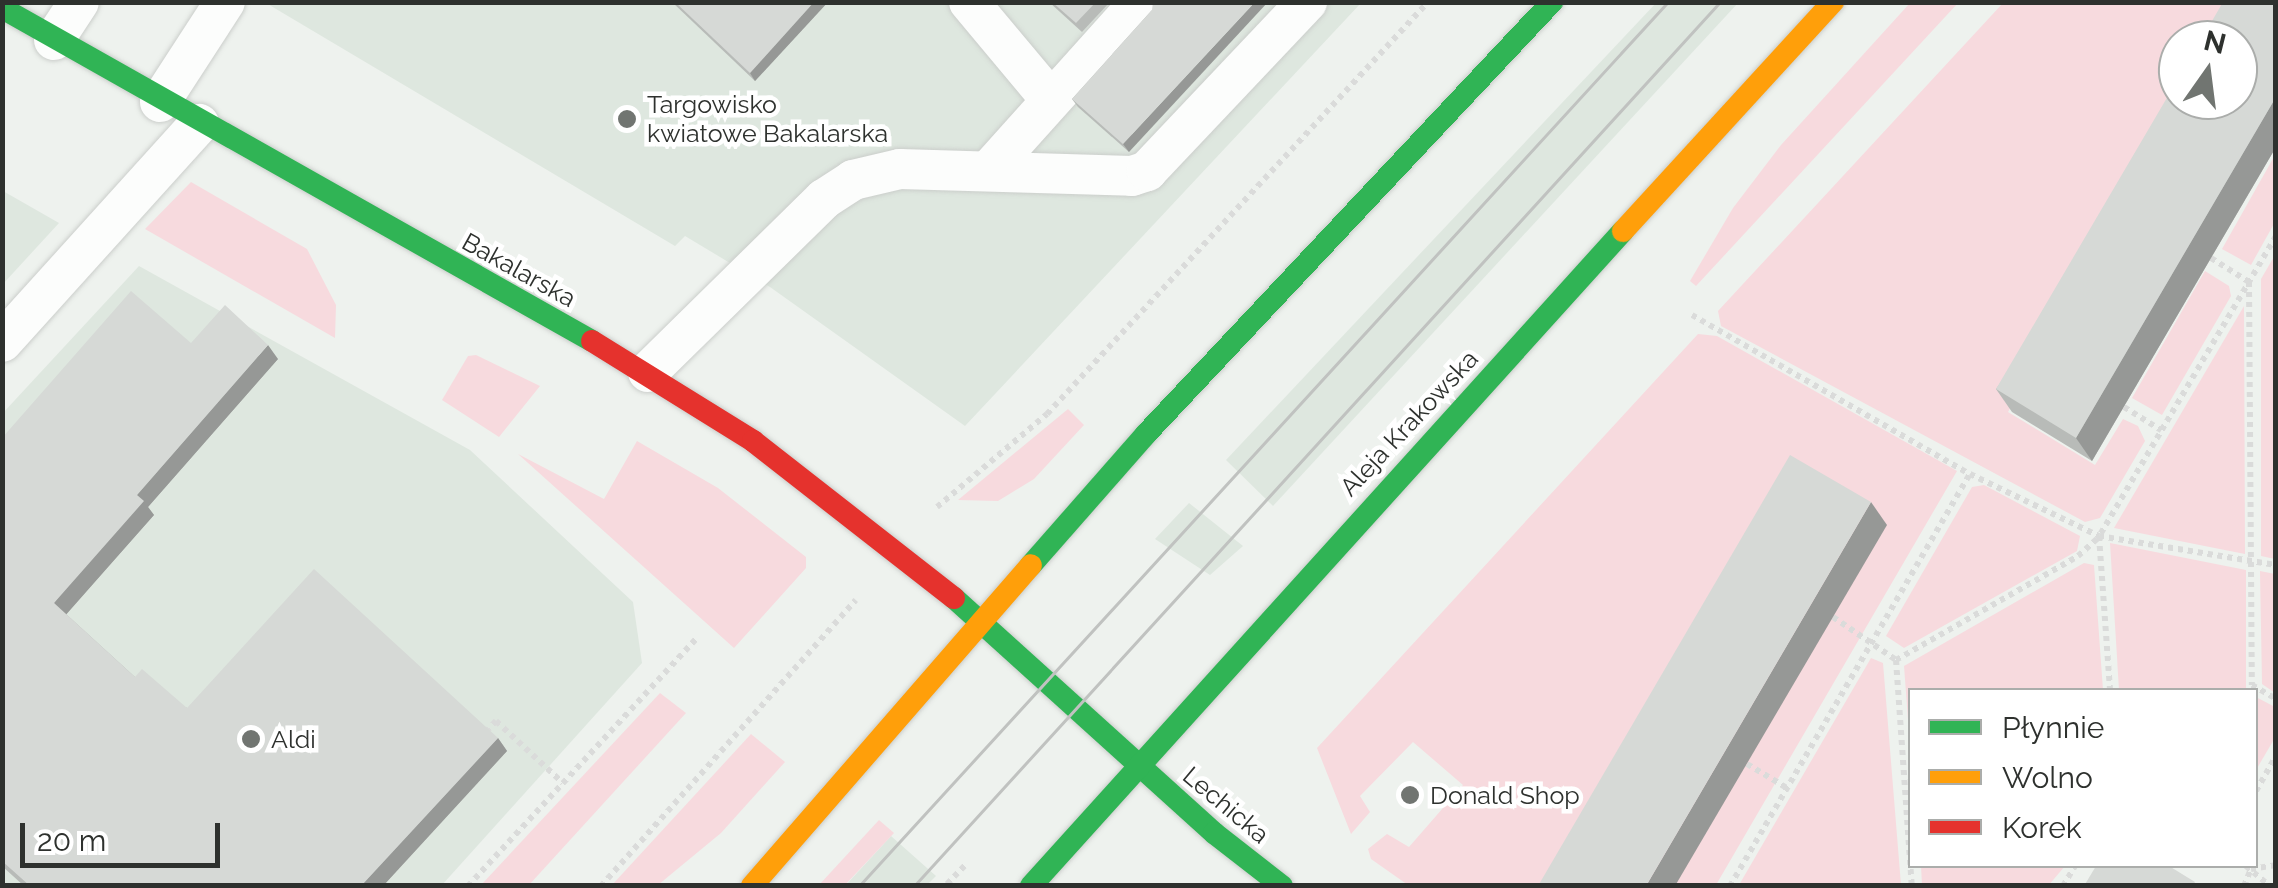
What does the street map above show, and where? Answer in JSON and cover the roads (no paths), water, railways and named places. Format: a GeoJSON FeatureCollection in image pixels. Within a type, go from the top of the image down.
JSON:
{"type":"FeatureCollection","features":[{"type":"Feature","properties":{"kind":"main road"},"geometry":{"type":"LineString","coordinates":[[752,886],[1178,398],[1552,2]]}},
{"type":"Feature","properties":{"kind":"main road","name":"Aleja Krakowska"},"geometry":{"type":"LineString","coordinates":[[1031,886],[1137,764],[1833,2]]}},
{"type":"Feature","properties":{"kind":"main road","name":"Bakalarska"},"geometry":{"type":"LineString","coordinates":[[2,8],[199,124],[648,372],[752,441],[982,620]]}},
{"type":"Feature","properties":{"kind":"main road","name":"Lechicka"},"geometry":{"type":"LineString","coordinates":[[982,620],[1137,764],[1282,886]]}},
{"type":"Feature","properties":{"kind":"lane"},"geometry":{"type":"LineString","coordinates":[[54,40],[79,2]]}},
{"type":"Feature","properties":{"kind":"lane"},"geometry":{"type":"LineString","coordinates":[[160,102],[224,2]]}},
{"type":"Feature","properties":{"kind":"lane"},"geometry":{"type":"LineString","coordinates":[[969,2],[1050,100]]}},
{"type":"Feature","properties":{"kind":"lane"},"geometry":{"type":"LineString","coordinates":[[989,170],[1140,2]]}},
{"type":"Feature","properties":{"kind":"lane"},"geometry":{"type":"LineString","coordinates":[[648,372],[824,199],[853,180],[900,169],[1132,176],[1147,171],[1307,2]]}},
{"type":"Feature","properties":{"kind":"lane"},"geometry":{"type":"LineString","coordinates":[[2,342],[199,124]]}},
{"type":"Feature","properties":{"kind":"tram line"},"geometry":{"type":"LineString","coordinates":[[859,886],[1668,2]]}},
{"type":"Feature","properties":{"kind":"tram line"},"geometry":{"type":"LineString","coordinates":[[914,886],[1720,2]]}},
{"type":"Feature","properties":{"kind":"place","name":"Targowisko kwiatowe Bakalarska"},"geometry":{"type":"Point","coordinates":[627,119]}},
{"type":"Feature","properties":{"kind":"place","name":"Aldi"},"geometry":{"type":"Point","coordinates":[251,739]}},
{"type":"Feature","properties":{"kind":"place","name":"Donald Shop"},"geometry":{"type":"Point","coordinates":[1410,795]}}]}
